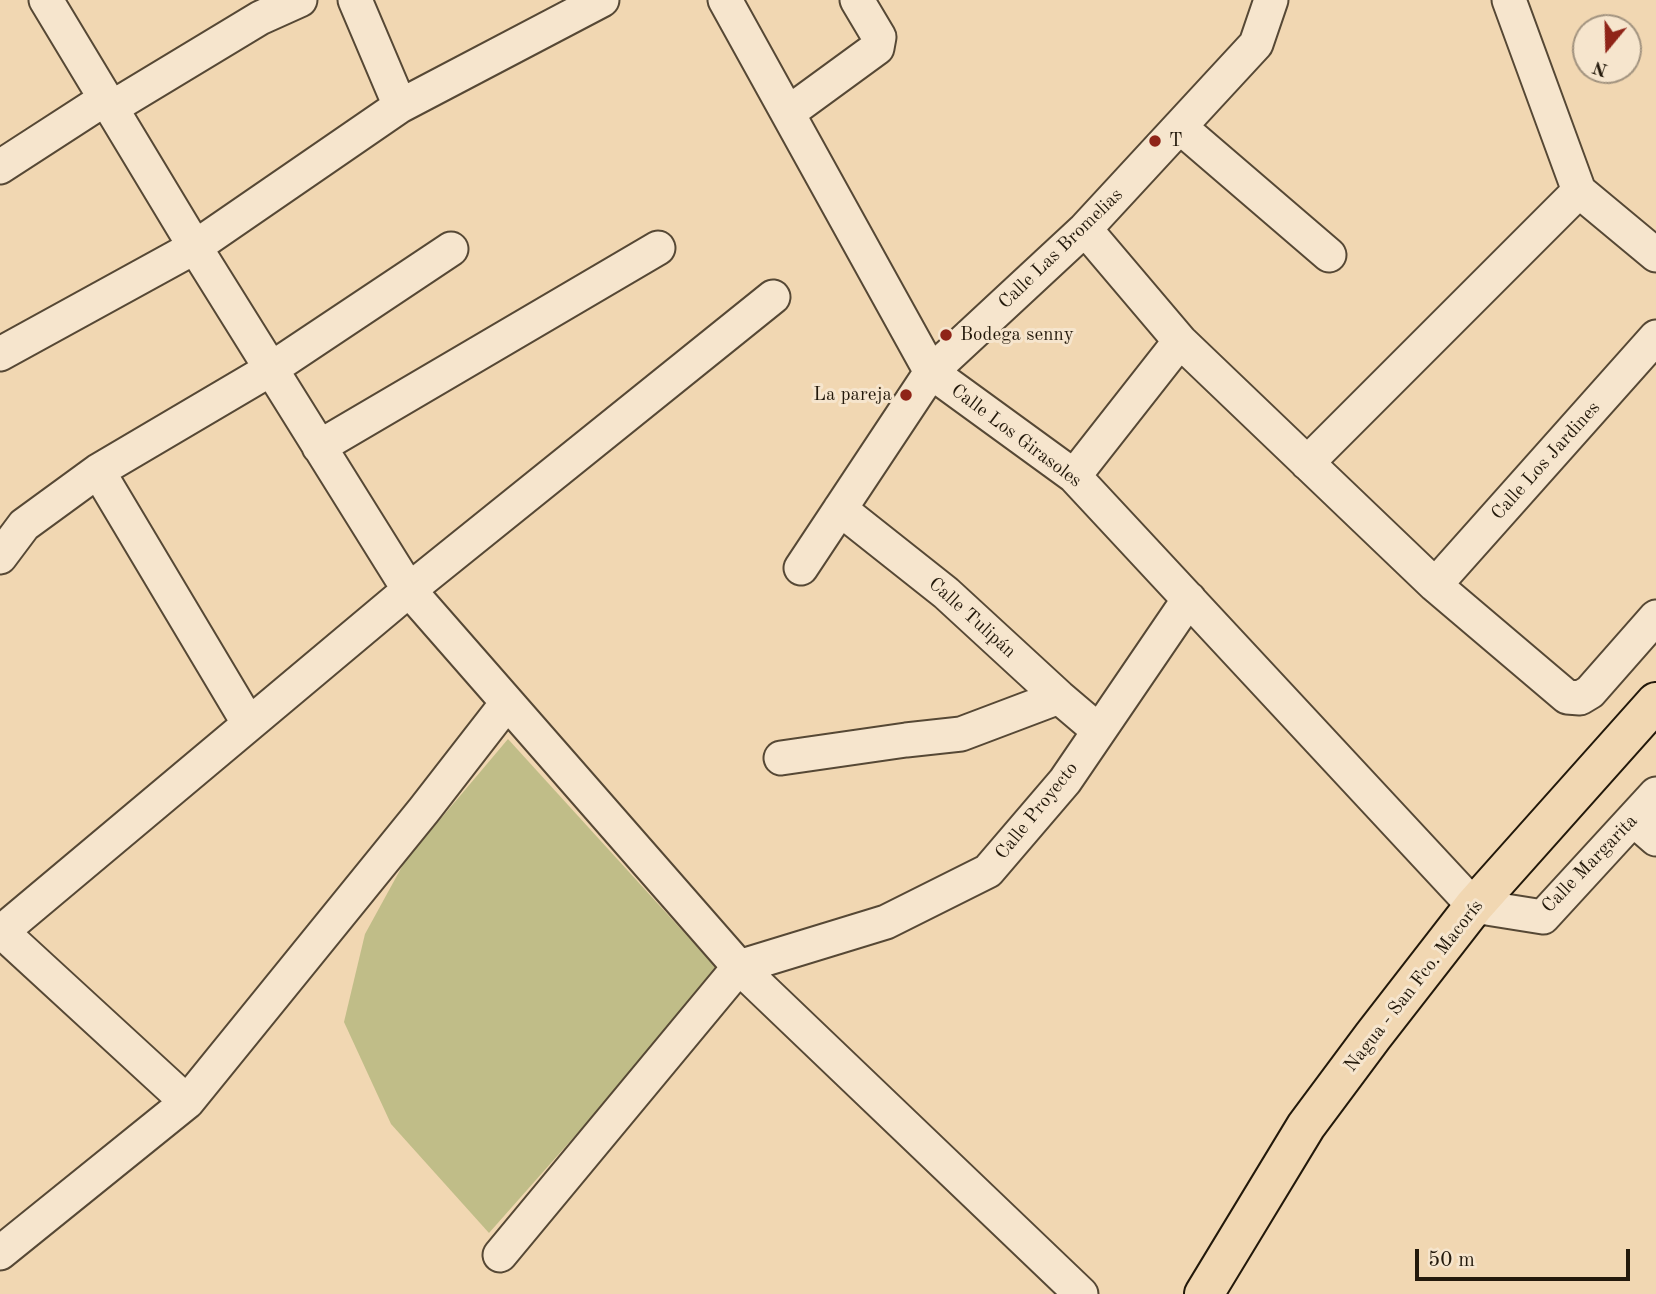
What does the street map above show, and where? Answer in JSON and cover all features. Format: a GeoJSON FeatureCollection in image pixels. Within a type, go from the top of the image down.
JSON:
{"type":"FeatureCollection","features":[{"type":"Feature","properties":{"kind":"main road","name":"Nagua - San Fco. Macorís"},"geometry":{"type":"LineString","coordinates":[[1204,1294],[1307,1126],[1373,1036],[1474,906],[1656,702]]}},
{"type":"Feature","properties":{"kind":"street"},"geometry":{"type":"LineString","coordinates":[[46,0],[195,247],[408,590],[739,967],[1081,1294]]}},
{"type":"Feature","properties":{"kind":"street"},"geometry":{"type":"LineString","coordinates":[[0,167],[260,18],[300,0]]}},
{"type":"Feature","properties":{"kind":"street"},"geometry":{"type":"LineString","coordinates":[[355,0],[400,106]]}},
{"type":"Feature","properties":{"kind":"street"},"geometry":{"type":"LineString","coordinates":[[0,354],[195,247],[400,106],[552,12],[602,0]]}},
{"type":"Feature","properties":{"kind":"street","name":"Calle Los Girasoles"},"geometry":{"type":"LineString","coordinates":[[725,0],[931,372],[1074,476],[1474,906]]}},
{"type":"Feature","properties":{"kind":"street"},"geometry":{"type":"LineString","coordinates":[[788,113],[877,48],[880,37],[858,0]]}},
{"type":"Feature","properties":{"kind":"street","name":"Calle Las Bromelias"},"geometry":{"type":"LineString","coordinates":[[801,568],[931,372],[1085,229],[1256,44],[1271,0]]}},
{"type":"Feature","properties":{"kind":"street"},"geometry":{"type":"LineString","coordinates":[[1509,0],[1579,191],[1656,255]]}},
{"type":"Feature","properties":{"kind":"street"},"geometry":{"type":"LineString","coordinates":[[1180,127],[1329,255]]}},
{"type":"Feature","properties":{"kind":"street"},"geometry":{"type":"LineString","coordinates":[[1307,463],[1579,191]]}},
{"type":"Feature","properties":{"kind":"street"},"geometry":{"type":"LineString","coordinates":[[1085,229],[1180,341],[1435,585],[1567,696],[1580,698],[1590,692],[1656,617]]}},
{"type":"Feature","properties":{"kind":"street"},"geometry":{"type":"LineString","coordinates":[[319,447],[658,248]]}},
{"type":"Feature","properties":{"kind":"street"},"geometry":{"type":"LineString","coordinates":[[0,557],[24,525],[98,471],[271,369],[451,249]]}},
{"type":"Feature","properties":{"kind":"street"},"geometry":{"type":"LineString","coordinates":[[187,1102],[1,932],[408,590],[773,297]]}},
{"type":"Feature","properties":{"kind":"street","name":"Calle Los Jardines"},"geometry":{"type":"LineString","coordinates":[[1435,585],[1656,337]]}},
{"type":"Feature","properties":{"kind":"street"},"geometry":{"type":"LineString","coordinates":[[1074,476],[1180,341]]}},
{"type":"Feature","properties":{"kind":"street"},"geometry":{"type":"LineString","coordinates":[[98,471],[249,724]]}},
{"type":"Feature","properties":{"kind":"street","name":"Calle Tulipán"},"geometry":{"type":"LineString","coordinates":[[840,509],[946,593],[1099,731]]}},
{"type":"Feature","properties":{"kind":"street","name":"Calle Proyecto"},"geometry":{"type":"LineString","coordinates":[[739,967],[886,922],[988,871],[1065,781],[1189,599]]}},
{"type":"Feature","properties":{"kind":"street"},"geometry":{"type":"LineString","coordinates":[[781,758],[961,734],[1059,697]]}},
{"type":"Feature","properties":{"kind":"street"},"geometry":{"type":"LineString","coordinates":[[0,1253],[187,1102],[424,810],[507,703]]}},
{"type":"Feature","properties":{"kind":"street","name":"Calle Margarita"},"geometry":{"type":"LineString","coordinates":[[1474,906],[1543,917],[1644,829],[1656,794]]}},
{"type":"Feature","properties":{"kind":"street"},"geometry":{"type":"LineString","coordinates":[[499,1255],[739,967]]}},
{"type":"Feature","properties":{"kind":"shaded area"},"geometry":{"type":"Polygon","coordinates":[[[508,739],[720,972],[489,1233],[391,1124],[344,1022],[365,934],[405,861],[508,739]]]}},
{"type":"Feature","properties":{"kind":"place","name":"T"},"geometry":{"type":"Point","coordinates":[1155,141]}},
{"type":"Feature","properties":{"kind":"place","name":"Bodega senny"},"geometry":{"type":"Point","coordinates":[946,335]}},
{"type":"Feature","properties":{"kind":"place","name":"La pareja"},"geometry":{"type":"Point","coordinates":[906,395]}}]}
